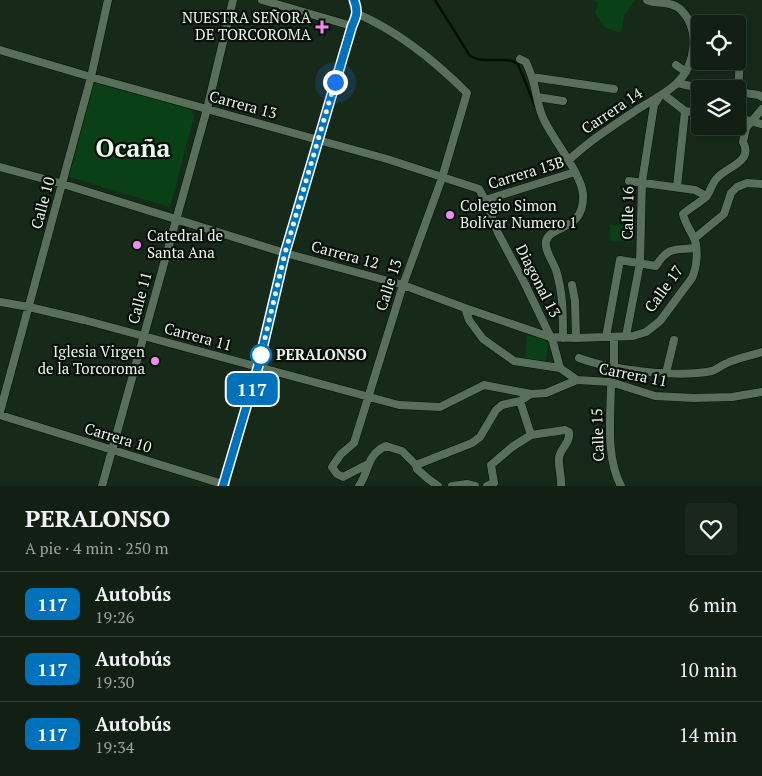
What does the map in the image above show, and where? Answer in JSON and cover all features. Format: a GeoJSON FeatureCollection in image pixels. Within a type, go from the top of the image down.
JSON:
{"type":"FeatureCollection","features":[{"type":"Feature","properties":{"kind":"street","name":"Calle 10"},"geometry":{"type":"LineString","coordinates":[[0,412],[63,184],[91,77],[108,0]]}},
{"type":"Feature","properties":{"kind":"street","name":"Calle 11"},"geometry":{"type":"LineString","coordinates":[[102,486],[207,109],[233,0]]}},
{"type":"Feature","properties":{"kind":"street"},"geometry":{"type":"LineString","coordinates":[[262,0],[352,26]]}},
{"type":"Feature","properties":{"kind":"street"},"geometry":{"type":"LineString","coordinates":[[225,486],[258,367],[285,253],[352,26],[358,14],[354,0]]}},
{"type":"Feature","properties":{"kind":"street"},"geometry":{"type":"LineString","coordinates":[[647,0],[663,2],[682,10],[689,20],[693,37],[693,56],[686,72],[677,83],[663,94]]}},
{"type":"Feature","properties":{"kind":"street","name":"Calle 13"},"geometry":{"type":"LineString","coordinates":[[358,14],[379,24],[404,40],[467,94],[442,178],[403,285],[354,443],[341,454],[332,467],[340,477],[343,477],[368,464]]}},
{"type":"Feature","properties":{"kind":"street","name":"Carrera 13"},"geometry":{"type":"LineString","coordinates":[[0,50],[387,159],[478,190]]}},
{"type":"Feature","properties":{"kind":"street"},"geometry":{"type":"LineString","coordinates":[[520,59],[526,62],[544,121],[582,184],[582,210],[573,222],[550,235],[546,240],[546,246],[555,267],[562,295],[563,338]]}},
{"type":"Feature","properties":{"kind":"street"},"geometry":{"type":"LineString","coordinates":[[676,65],[686,72]]}},
{"type":"Feature","properties":{"kind":"street"},"geometry":{"type":"LineString","coordinates":[[532,78],[614,89]]}},
{"type":"Feature","properties":{"kind":"street"},"geometry":{"type":"LineString","coordinates":[[677,83],[691,86]]}},
{"type":"Feature","properties":{"kind":"street"},"geometry":{"type":"LineString","coordinates":[[746,93],[762,97]]}},
{"type":"Feature","properties":{"kind":"street","name":"Carrera 14"},"geometry":{"type":"LineString","coordinates":[[568,161],[586,144],[663,94],[685,110],[691,111]]}},
{"type":"Feature","properties":{"kind":"street","name":"Calle 16"},"geometry":{"type":"LineString","coordinates":[[626,336],[640,263],[642,182],[654,105],[663,94]]}},
{"type":"Feature","properties":{"kind":"street"},"geometry":{"type":"LineString","coordinates":[[537,97],[563,101]]}},
{"type":"Feature","properties":{"kind":"street","name":"Calle 17"},"geometry":{"type":"LineString","coordinates":[[626,336],[646,332],[660,321],[696,270],[695,238],[685,223],[683,214],[706,196],[715,179],[722,172],[740,162],[745,154],[743,135],[762,109]]}},
{"type":"Feature","properties":{"kind":"street"},"geometry":{"type":"LineString","coordinates":[[677,187],[685,110]]}},
{"type":"Feature","properties":{"kind":"street"},"geometry":{"type":"LineString","coordinates":[[746,120],[762,124]]}},
{"type":"Feature","properties":{"kind":"street","name":"Carrera 12"},"geometry":{"type":"LineString","coordinates":[[0,167],[63,184],[285,253],[403,285],[464,308],[550,336],[563,338],[626,336]]}},
{"type":"Feature","properties":{"kind":"street","name":"Carrera 13B"},"geometry":{"type":"LineString","coordinates":[[485,200],[575,172]]}},
{"type":"Feature","properties":{"kind":"street"},"geometry":{"type":"LineString","coordinates":[[629,181],[695,190],[706,196]]}},
{"type":"Feature","properties":{"kind":"street"},"geometry":{"type":"LineString","coordinates":[[695,238],[724,214],[731,193],[737,187],[747,183],[762,184]]}},
{"type":"Feature","properties":{"kind":"street","name":"Diagonal 13"},"geometry":{"type":"LineString","coordinates":[[478,190],[485,200],[498,233],[550,336],[560,368]]}},
{"type":"Feature","properties":{"kind":"street"},"geometry":{"type":"LineString","coordinates":[[614,366],[610,337],[620,260],[656,266],[661,259],[674,249],[696,248]]}},
{"type":"Feature","properties":{"kind":"street"},"geometry":{"type":"LineString","coordinates":[[572,285],[575,301],[576,338]]}},
{"type":"Feature","properties":{"kind":"street","name":"Carrera 11"},"geometry":{"type":"LineString","coordinates":[[0,302],[29,307],[144,336],[399,405],[440,407],[484,386],[531,394],[546,393],[577,380],[611,382],[655,396],[732,397],[762,392]]}},
{"type":"Feature","properties":{"kind":"street"},"geometry":{"type":"LineString","coordinates":[[464,308],[469,320],[483,339],[514,361],[560,368],[577,380]]}},
{"type":"Feature","properties":{"kind":"street"},"geometry":{"type":"LineString","coordinates":[[666,373],[674,340]]}},
{"type":"Feature","properties":{"kind":"street"},"geometry":{"type":"LineString","coordinates":[[579,358],[614,366],[666,373],[714,370],[725,364],[762,352]]}},
{"type":"Feature","properties":{"kind":"street","name":"Calle 15"},"geometry":{"type":"LineString","coordinates":[[611,382],[611,458],[620,486]]}},
{"type":"Feature","properties":{"kind":"street","name":"Carrera 11"},"geometry":{"type":"LineString","coordinates":[[416,465],[472,443],[480,437],[496,410],[502,405],[520,401],[531,394]]}},
{"type":"Feature","properties":{"kind":"street"},"geometry":{"type":"LineString","coordinates":[[520,401],[531,435]]}},
{"type":"Feature","properties":{"kind":"street","name":"Carrera 10"},"geometry":{"type":"LineString","coordinates":[[0,416],[225,486]]}},
{"type":"Feature","properties":{"kind":"street"},"geometry":{"type":"LineString","coordinates":[[487,486],[494,483],[491,465],[512,447],[531,435],[565,430],[570,435],[568,443],[559,456],[561,486]]}},
{"type":"Feature","properties":{"kind":"street"},"geometry":{"type":"LineString","coordinates":[[359,486],[364,479],[368,464],[376,452],[386,446],[402,451],[426,478],[438,486]]}},
{"type":"Feature","properties":{"kind":"street"},"geometry":{"type":"LineString","coordinates":[[452,486],[467,484],[475,486]]}},
{"type":"Feature","properties":{"kind":"green space"},"geometry":{"type":"Polygon","coordinates":[[[593,0],[635,0],[624,15],[621,33],[604,27],[595,13],[598,3],[593,0]]]}},
{"type":"Feature","properties":{"kind":"green space"},"geometry":{"type":"Polygon","coordinates":[[[94,83],[187,106],[192,111],[194,117],[170,207],[69,177],[94,83]]]}},
{"type":"Feature","properties":{"kind":"green space"},"geometry":{"type":"Polygon","coordinates":[[[610,225],[633,225],[633,242],[610,241],[610,225]]]}},
{"type":"Feature","properties":{"kind":"green space"},"geometry":{"type":"Polygon","coordinates":[[[527,335],[544,339],[548,344],[546,360],[543,362],[525,360],[527,335]]]}},
{"type":"Feature","properties":{"kind":"waterway"},"geometry":{"type":"LineString","coordinates":[[435,0],[470,56],[482,60],[508,60],[518,64],[535,106]]}},
{"type":"Feature","properties":{"kind":"bus line","name":"117"},"geometry":{"type":"LineString","coordinates":[[223,486],[258,367],[290,234],[352,26],[358,14],[354,0]]}},
{"type":"Feature","properties":{"kind":"place","name":"NUESTRA SEÑORA DE TORCOROMA"},"geometry":{"type":"Point","coordinates":[322,27]}},
{"type":"Feature","properties":{"kind":"place","name":"Colegio Simon Bolívar Numero 1"},"geometry":{"type":"Point","coordinates":[450,215]}},
{"type":"Feature","properties":{"kind":"place","name":"Catedral de Santa Ana"},"geometry":{"type":"Point","coordinates":[137,245]}},
{"type":"Feature","properties":{"kind":"place","name":"PERALONSO"},"geometry":{"type":"Point","coordinates":[261,355]}},
{"type":"Feature","properties":{"kind":"place","name":"Iglesia Virgen de la Torcoroma"},"geometry":{"type":"Point","coordinates":[155,361]}},
{"type":"Feature","properties":{"kind":"district","name":"Ocaña"},"geometry":{"type":"Point","coordinates":[133,148]}},
{"type":"Feature","properties":{"kind":"route"},"geometry":{"type":"LineString","coordinates":[[261,355],[285,253],[335,82]]}}]}
